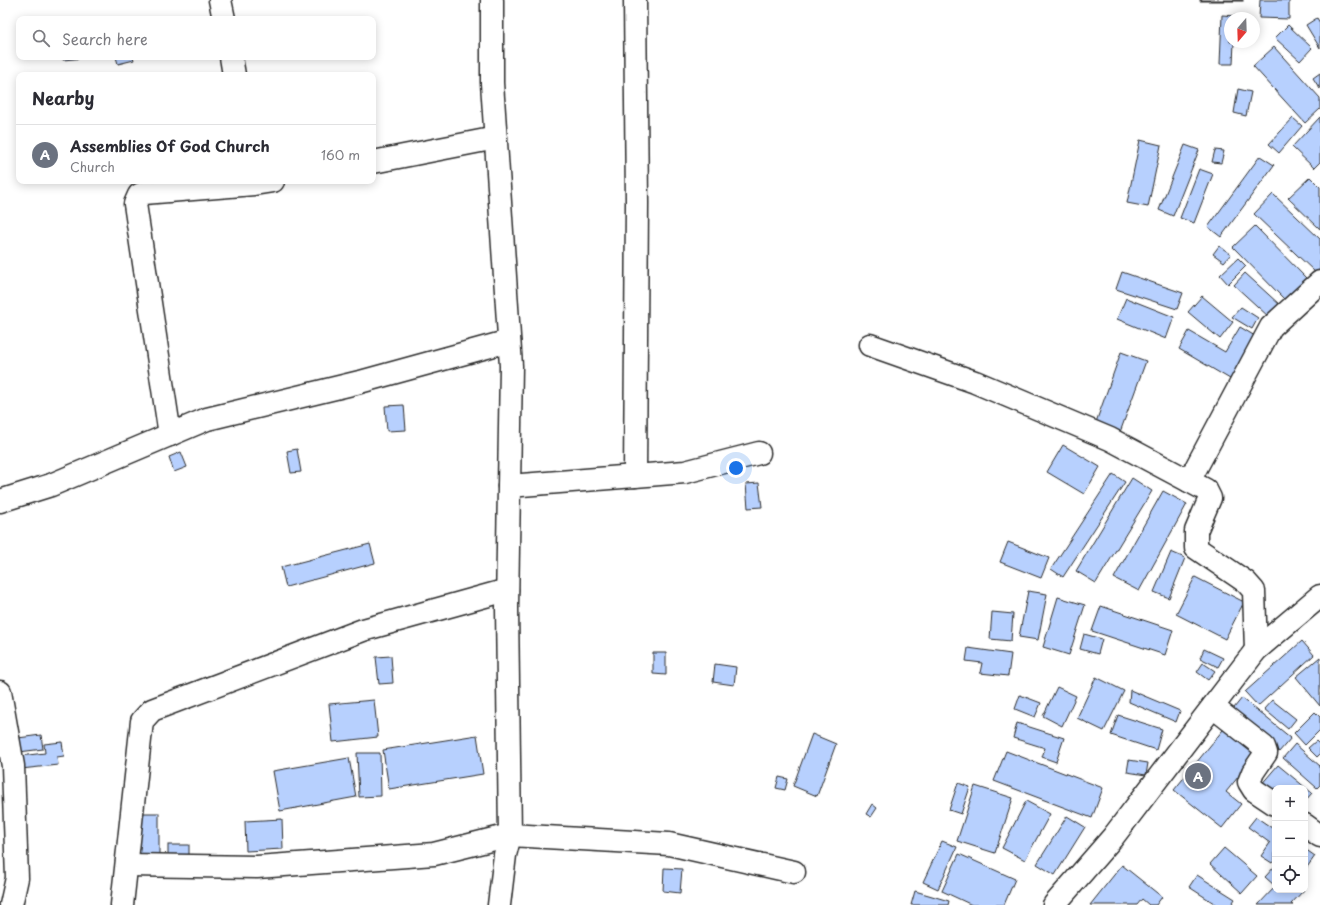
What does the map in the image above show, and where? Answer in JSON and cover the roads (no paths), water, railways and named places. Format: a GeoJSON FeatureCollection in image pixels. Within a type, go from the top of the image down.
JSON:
{"type":"FeatureCollection","features":[{"type":"Feature","properties":{"kind":"street"},"geometry":{"type":"LineString","coordinates":[[220,0],[223,16]]}},
{"type":"Feature","properties":{"kind":"street"},"geometry":{"type":"LineString","coordinates":[[492,0],[492,83],[511,366],[507,590],[510,835],[505,855],[499,905]]}},
{"type":"Feature","properties":{"kind":"street"},"geometry":{"type":"LineString","coordinates":[[635,0],[635,476]]}},
{"type":"Feature","properties":{"kind":"street"},"geometry":{"type":"LineString","coordinates":[[231,60],[233,72]]}},
{"type":"Feature","properties":{"kind":"street"},"geometry":{"type":"LineString","coordinates":[[376,161],[496,138]]}},
{"type":"Feature","properties":{"kind":"street"},"geometry":{"type":"LineString","coordinates":[[170,435],[135,204],[139,195],[144,193],[239,184]]}},
{"type":"Feature","properties":{"kind":"street"},"geometry":{"type":"LineString","coordinates":[[1189,481],[1271,327],[1320,282]]}},
{"type":"Feature","properties":{"kind":"street"},"geometry":{"type":"LineString","coordinates":[[0,501],[50,485],[207,419],[360,382],[509,341]]}},
{"type":"Feature","properties":{"kind":"street"},"geometry":{"type":"LineString","coordinates":[[870,345],[974,382],[1110,439],[1206,490],[1210,498],[1196,532],[1196,548],[1246,582],[1254,591],[1256,650]]}},
{"type":"Feature","properties":{"kind":"street"},"geometry":{"type":"LineString","coordinates":[[509,486],[685,472],[758,453]]}},
{"type":"Feature","properties":{"kind":"street"},"geometry":{"type":"LineString","coordinates":[[122,905],[142,721],[152,710],[363,630],[507,590]]}},
{"type":"Feature","properties":{"kind":"street"},"geometry":{"type":"LineString","coordinates":[[1054,905],[1113,837],[1256,650],[1320,596]]}},
{"type":"Feature","properties":{"kind":"street"},"geometry":{"type":"LineString","coordinates":[[0,692],[13,766],[17,878],[10,905]]}},
{"type":"Feature","properties":{"kind":"street"},"geometry":{"type":"LineString","coordinates":[[1212,707],[1264,747],[1266,753],[1253,772],[1249,782],[1254,790],[1272,802]]}},
{"type":"Feature","properties":{"kind":"street"},"geometry":{"type":"LineString","coordinates":[[1308,827],[1320,836]]}},
{"type":"Feature","properties":{"kind":"street"},"geometry":{"type":"LineString","coordinates":[[127,865],[257,867],[434,854],[510,835],[669,844],[794,872]]}},
{"type":"Feature","properties":{"kind":"place","name":"Assemblies Of God Church"},"geometry":{"type":"Point","coordinates":[1198,776]}}]}
